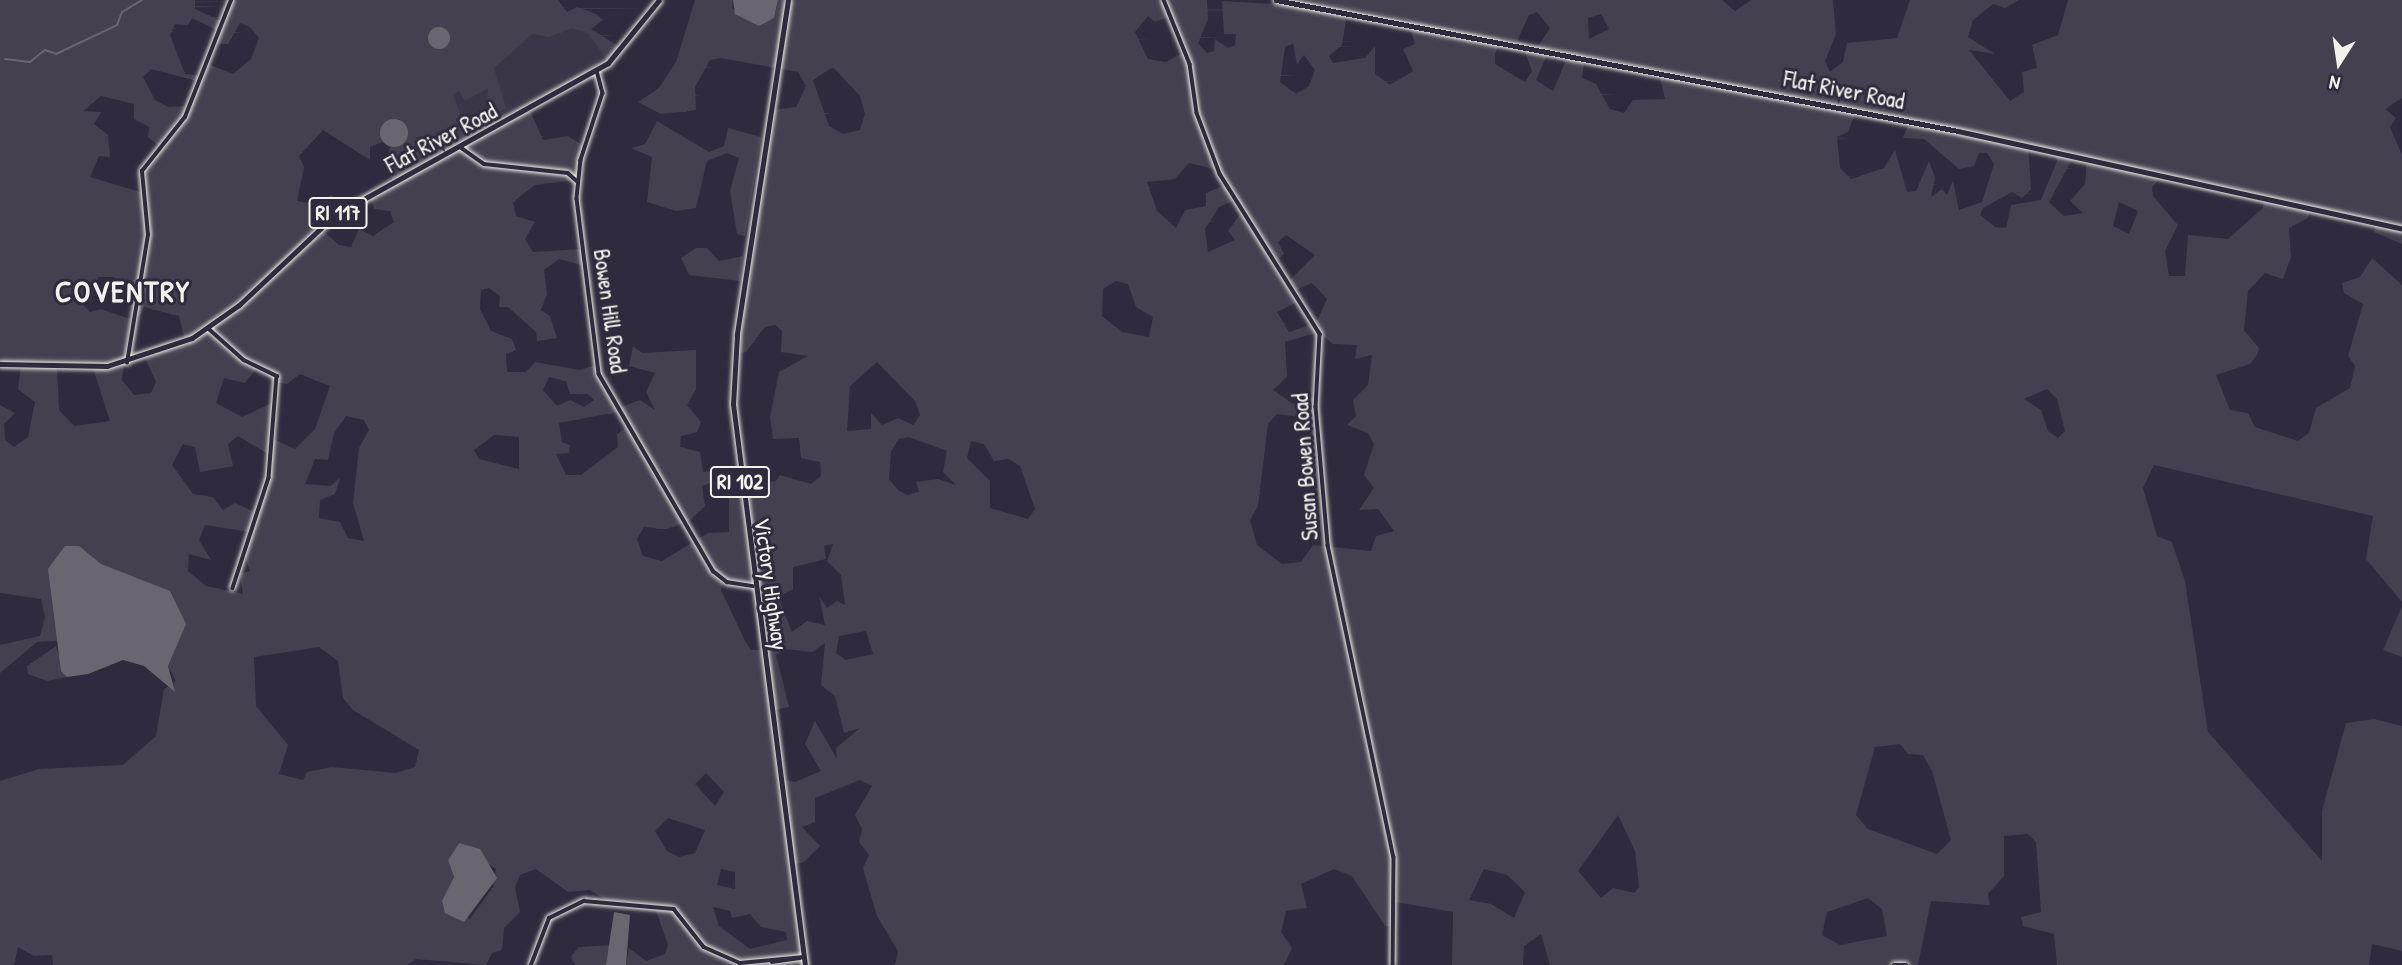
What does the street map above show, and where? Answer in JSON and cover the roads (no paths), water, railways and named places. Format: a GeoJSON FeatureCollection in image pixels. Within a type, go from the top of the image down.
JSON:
{"type":"FeatureCollection","features":[{"type":"Feature","properties":{"kind":"main road","name":"Flat River Road"},"geometry":{"type":"LineString","coordinates":[[0,364],[66,369],[127,363],[208,328],[246,300],[316,227],[597,71],[628,45],[659,0]]}},
{"type":"Feature","properties":{"kind":"main road","name":"Victory Highway"},"geometry":{"type":"LineString","coordinates":[[788,0],[734,357],[734,437],[805,965]]}},
{"type":"Feature","properties":{"kind":"main road","name":"Flat River Road"},"geometry":{"type":"LineString","coordinates":[[1276,0],[1950,129],[2402,229]]}},
{"type":"Feature","properties":{"kind":"street"},"geometry":{"type":"LineString","coordinates":[[127,363],[148,235],[142,171],[188,110],[231,0]]}},
{"type":"Feature","properties":{"kind":"street","name":"Susan Bowen Road"},"geometry":{"type":"LineString","coordinates":[[1164,0],[1190,64],[1197,113],[1220,174],[1320,334],[1316,407],[1328,545],[1394,857],[1393,965]]}},
{"type":"Feature","properties":{"kind":"street","name":"Bowen Hill Road"},"geometry":{"type":"LineString","coordinates":[[597,71],[603,93],[577,181],[601,383],[693,529],[719,577],[753,586]]}},
{"type":"Feature","properties":{"kind":"street"},"geometry":{"type":"LineString","coordinates":[[460,147],[484,164],[568,173],[577,181]]}},
{"type":"Feature","properties":{"kind":"street"},"geometry":{"type":"LineString","coordinates":[[208,328],[244,360],[277,376],[269,478],[233,588]]}},
{"type":"Feature","properties":{"kind":"street"},"geometry":{"type":"LineString","coordinates":[[531,965],[549,918],[584,901],[674,909],[704,947],[740,963],[772,963],[802,958]]}},
{"type":"Feature","properties":{"kind":"street"},"geometry":{"type":"LineString","coordinates":[[1895,965],[1906,965]]}},
{"type":"Feature","properties":{"kind":"waterway"},"geometry":{"type":"LineString","coordinates":[[5,59],[30,62],[45,50],[56,54],[117,25],[122,12],[142,0]]}},
{"type":"Feature","properties":{"kind":"district","name":"COVENTRY"},"geometry":{"type":"Point","coordinates":[123,291]}}]}
